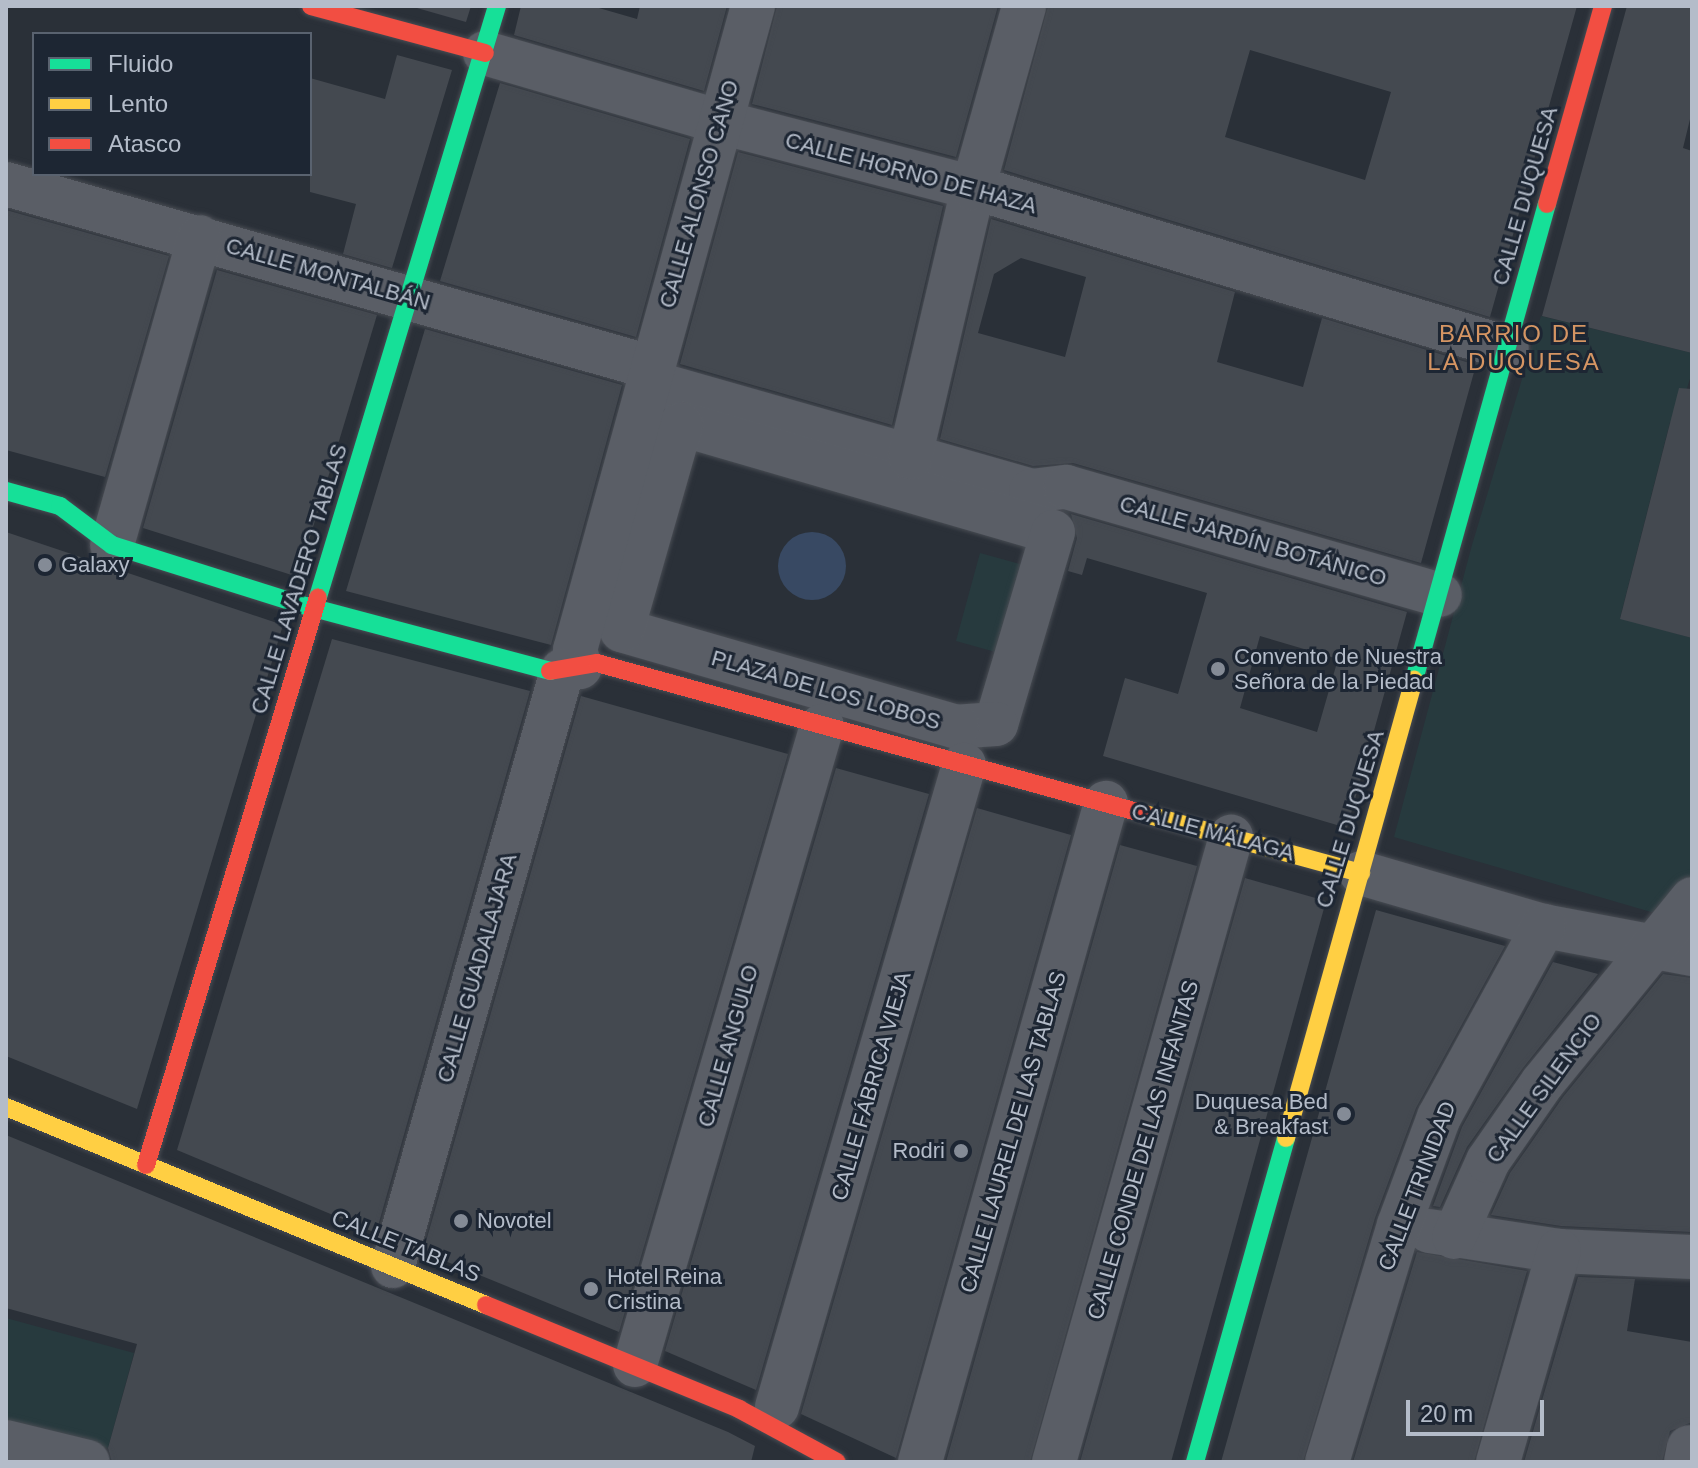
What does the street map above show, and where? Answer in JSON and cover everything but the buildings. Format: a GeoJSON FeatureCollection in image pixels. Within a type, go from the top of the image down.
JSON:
{"type":"FeatureCollection","features":[{"type":"Feature","properties":{"kind":"street","name":"CALLE HORNO DE HAZA"},"geometry":{"type":"LineString","coordinates":[[311,6],[720,122],[973,188],[1507,348]]}},
{"type":"Feature","properties":{"kind":"street","name":"CALLE LAVADERO TABLAS"},"geometry":{"type":"LineString","coordinates":[[146,1165],[497,6]]}},
{"type":"Feature","properties":{"kind":"street","name":"CALLE ALONSO CANO"},"geometry":{"type":"LineString","coordinates":[[651,375],[753,6]]}},
{"type":"Feature","properties":{"kind":"street"},"geometry":{"type":"LineString","coordinates":[[571,669],[651,375],[910,457],[973,188],[1024,6]]}},
{"type":"Feature","properties":{"kind":"street","name":"CALLE DUQUESA"},"geometry":{"type":"LineString","coordinates":[[1195,1462],[1603,6]]}},
{"type":"Feature","properties":{"kind":"street","name":"CALLE MONTALBÁN"},"geometry":{"type":"LineString","coordinates":[[6,184],[410,297],[651,375]]}},
{"type":"Feature","properties":{"kind":"street"},"geometry":{"type":"LineString","coordinates":[[112,545],[200,237]]}},
{"type":"Feature","properties":{"kind":"street","name":"PLAZA DE LOS LOBOS"},"geometry":{"type":"LineString","coordinates":[[681,424],[1053,532],[996,724],[957,727],[622,630],[681,424]]}},
{"type":"Feature","properties":{"kind":"street","name":"CALLE JARDÍN BOTÁNICO"},"geometry":{"type":"LineString","coordinates":[[910,457],[1031,491],[1066,487],[1440,595]]}},
{"type":"Feature","properties":{"kind":"street","name":"PLAZA DE LOS LOBOS"},"geometry":{"type":"LineString","coordinates":[[6,491],[60,506],[112,545],[316,608],[571,669],[597,663],[964,765]]}},
{"type":"Feature","properties":{"kind":"street","name":"CALLE GUADALAJARA"},"geometry":{"type":"LineString","coordinates":[[393,1266],[571,669]]}},
{"type":"Feature","properties":{"kind":"street","name":"CALLE ANGULO"},"geometry":{"type":"LineString","coordinates":[[635,1365],[822,726]]}},
{"type":"Feature","properties":{"kind":"street","name":"CALLE MÁLAGA"},"geometry":{"type":"LineString","coordinates":[[964,765],[1544,926],[1692,954]]}},
{"type":"Feature","properties":{"kind":"street","name":"CALLE FÁBRICA VIEJA"},"geometry":{"type":"LineString","coordinates":[[781,1430],[964,765]]}},
{"type":"Feature","properties":{"kind":"street","name":"CALLE LAUREL DE LAS TABLAS"},"geometry":{"type":"LineString","coordinates":[[920,1462],[1106,803]]}},
{"type":"Feature","properties":{"kind":"street","name":"CALLE CONDE DE LAS INFANTAS"},"geometry":{"type":"LineString","coordinates":[[1054,1462],[1231,837]]}},
{"type":"Feature","properties":{"kind":"street","name":"CALLE SILENCIO"},"geometry":{"type":"LineString","coordinates":[[1454,1237],[1488,1161],[1648,948],[1692,899]]}},
{"type":"Feature","properties":{"kind":"street","name":"CALLE TRINIDAD"},"geometry":{"type":"LineString","coordinates":[[1327,1462],[1399,1225],[1439,1117],[1544,926]]}},
{"type":"Feature","properties":{"kind":"street","name":"CALLE TABLAS"},"geometry":{"type":"LineString","coordinates":[[6,1107],[635,1365],[781,1430],[837,1462]]}},
{"type":"Feature","properties":{"kind":"street"},"geometry":{"type":"LineString","coordinates":[[1399,1225],[1454,1237],[1559,1251],[1692,1257]]}},
{"type":"Feature","properties":{"kind":"street"},"geometry":{"type":"LineString","coordinates":[[1498,1462],[1559,1251]]}},
{"type":"Feature","properties":{"kind":"street"},"geometry":{"type":"LineString","coordinates":[[6,1442],[88,1462]]}},
{"type":"Feature","properties":{"kind":"green space"},"geometry":{"type":"Polygon","coordinates":[[[1541,316],[1692,353],[1692,372],[1676,424],[1670,422],[1620,618],[1692,638],[1692,876],[1658,914],[1394,837],[1472,545],[1541,316]]]}},
{"type":"Feature","properties":{"kind":"green space"},"geometry":{"type":"Polygon","coordinates":[[[980,553],[1031,567],[1006,655],[956,641],[980,553]]]}},
{"type":"Feature","properties":{"kind":"green space"},"geometry":{"type":"Polygon","coordinates":[[[6,1318],[134,1353],[108,1448],[6,1423],[6,1318]]]}},
{"type":"Feature","properties":{"kind":"water"},"geometry":{"type":"Polygon","coordinates":[[[812,532],[836,542],[846,566],[836,590],[812,600],[788,590],[778,566],[788,542],[812,532]]]}},
{"type":"Feature","properties":{"kind":"traffic: fast"},"geometry":{"type":"LineString","coordinates":[[318,597],[497,6]]}},
{"type":"Feature","properties":{"kind":"traffic: fast"},"geometry":{"type":"LineString","coordinates":[[1414,680],[1547,204]]}},
{"type":"Feature","properties":{"kind":"traffic: fast"},"geometry":{"type":"LineString","coordinates":[[6,491],[60,506],[112,545],[306,606],[550,671]]}},
{"type":"Feature","properties":{"kind":"traffic: fast"},"geometry":{"type":"LineString","coordinates":[[1195,1462],[1286,1138]]}},
{"type":"Feature","properties":{"kind":"traffic: slow"},"geometry":{"type":"LineString","coordinates":[[1286,1138],[1414,680]]}},
{"type":"Feature","properties":{"kind":"traffic: slow"},"geometry":{"type":"LineString","coordinates":[[1145,814],[1361,873]]}},
{"type":"Feature","properties":{"kind":"traffic: slow"},"geometry":{"type":"LineString","coordinates":[[6,1107],[486,1305]]}},
{"type":"Feature","properties":{"kind":"traffic: jam"},"geometry":{"type":"LineString","coordinates":[[311,6],[485,53]]}},
{"type":"Feature","properties":{"kind":"traffic: jam"},"geometry":{"type":"LineString","coordinates":[[1547,204],[1603,6]]}},
{"type":"Feature","properties":{"kind":"traffic: jam"},"geometry":{"type":"LineString","coordinates":[[146,1165],[318,597]]}},
{"type":"Feature","properties":{"kind":"traffic: jam"},"geometry":{"type":"LineString","coordinates":[[550,671],[597,663],[1145,814]]}},
{"type":"Feature","properties":{"kind":"traffic: jam"},"geometry":{"type":"LineString","coordinates":[[486,1305],[739,1409],[837,1462]]}},
{"type":"Feature","properties":{"kind":"place","name":"Galaxy"},"geometry":{"type":"Point","coordinates":[45,565]}},
{"type":"Feature","properties":{"kind":"place","name":"Convento de Nuestra Señora de la Piedad"},"geometry":{"type":"Point","coordinates":[1218,669]}},
{"type":"Feature","properties":{"kind":"place","name":"Duquesa Bed & Breakfast"},"geometry":{"type":"Point","coordinates":[1344,1114]}},
{"type":"Feature","properties":{"kind":"place","name":"Rodri"},"geometry":{"type":"Point","coordinates":[961,1151]}},
{"type":"Feature","properties":{"kind":"place","name":"Novotel"},"geometry":{"type":"Point","coordinates":[461,1221]}},
{"type":"Feature","properties":{"kind":"place","name":"Hotel Reina Cristina"},"geometry":{"type":"Point","coordinates":[591,1289]}},
{"type":"Feature","properties":{"kind":"district","name":"BARRIO DE LA DUQUESA"},"geometry":{"type":"Point","coordinates":[1514,348]}}]}
